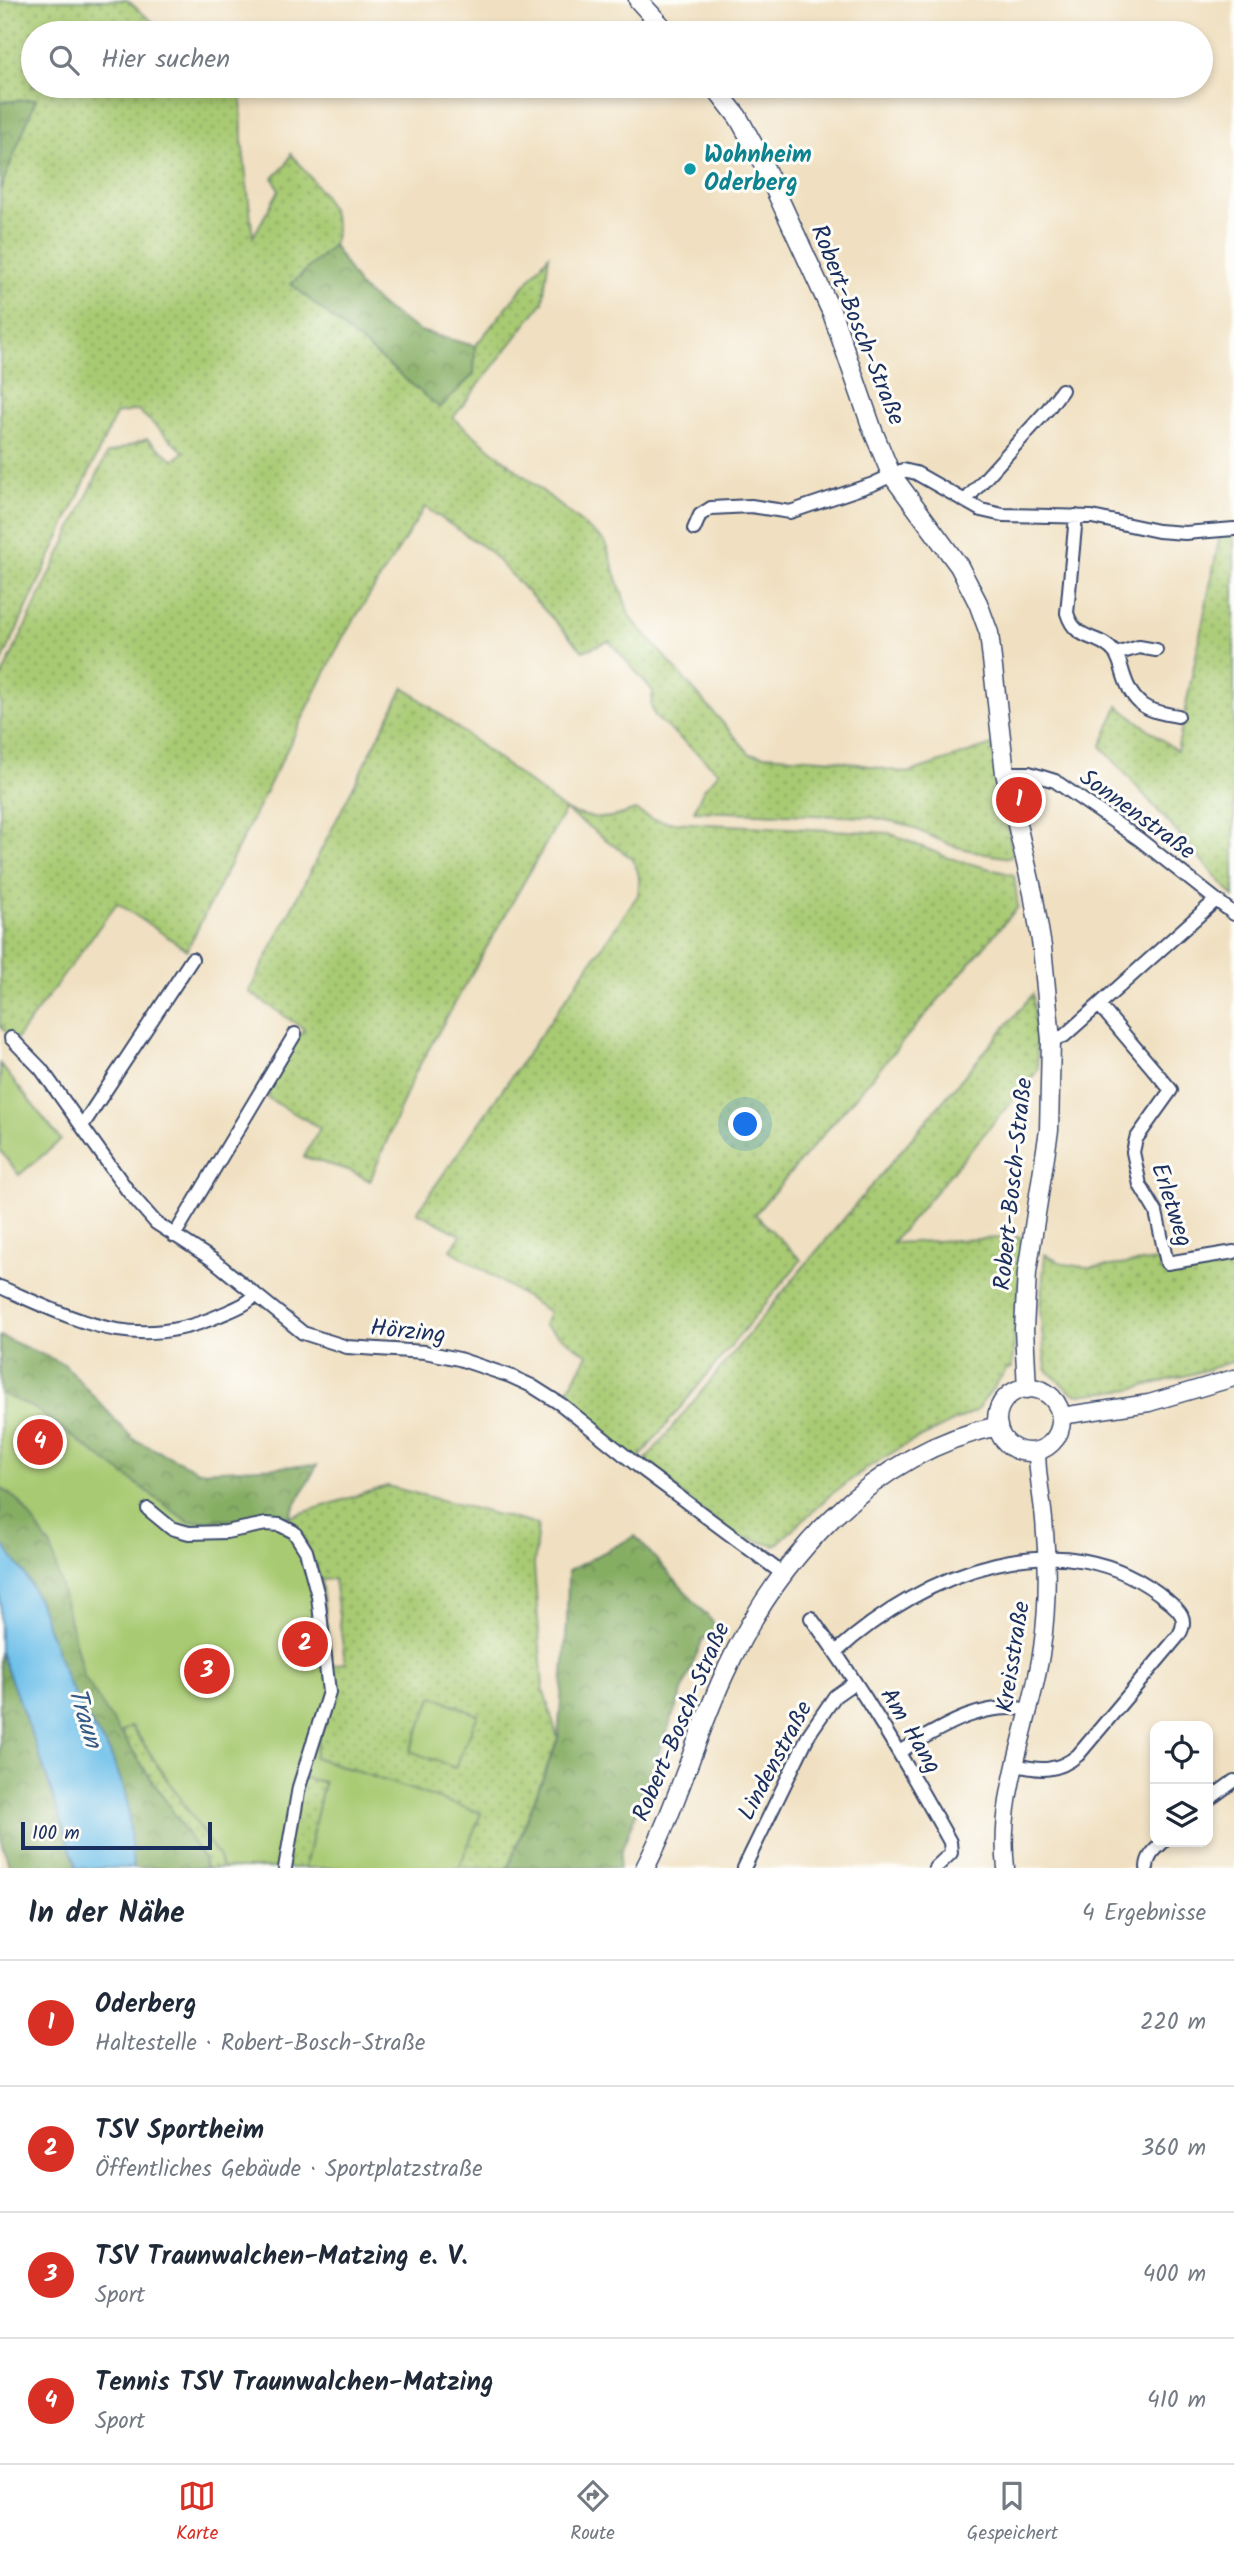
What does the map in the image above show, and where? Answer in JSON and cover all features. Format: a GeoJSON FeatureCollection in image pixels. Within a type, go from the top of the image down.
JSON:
{"type":"FeatureCollection","features":[{"type":"Feature","properties":{"kind":"main road"},"geometry":{"type":"LineString","coordinates":[[638,0],[657,21]]}},
{"type":"Feature","properties":{"kind":"main road","name":"Robert-Bosch-Straße"},"geometry":{"type":"LineString","coordinates":[[723,98],[738,117],[758,152],[832,313],[891,474],[958,566],[984,618],[992,648],[1005,773],[1033,893],[1042,947],[1051,1040],[1049,1130],[1027,1272],[1024,1329],[1027,1389]]}},
{"type":"Feature","properties":{"kind":"main road"},"geometry":{"type":"LineString","coordinates":[[1027,1389],[1045,1393],[1058,1407],[1061,1416],[1058,1434],[1053,1442],[1037,1451],[1016,1449],[1002,1436],[998,1426],[1004,1401],[1010,1395],[1027,1389]]}},
{"type":"Feature","properties":{"kind":"main road","name":"Robert-Bosch-Straße"},"geometry":{"type":"LineString","coordinates":[[645,1868],[672,1809],[723,1677],[750,1624],[783,1574],[826,1524],[882,1477],[936,1446],[998,1426]]}},
{"type":"Feature","properties":{"kind":"street"},"geometry":{"type":"LineString","coordinates":[[965,501],[1062,390]]}},
{"type":"Feature","properties":{"kind":"street"},"geometry":{"type":"LineString","coordinates":[[694,529],[700,515],[711,508],[751,506],[790,512],[873,484],[903,470],[916,473],[981,510],[1003,515],[1076,516],[1158,531],[1185,533],[1227,530]]}},
{"type":"Feature","properties":{"kind":"street"},"geometry":{"type":"LineString","coordinates":[[1076,516],[1067,613],[1074,630],[1109,647],[1116,654],[1133,698],[1147,709],[1178,716]]}},
{"type":"Feature","properties":{"kind":"street"},"geometry":{"type":"LineString","coordinates":[[1116,654],[1139,647],[1156,650]]}},
{"type":"Feature","properties":{"kind":"street","name":"Sonnenstraße"},"geometry":{"type":"LineString","coordinates":[[1005,773],[1029,773],[1055,781],[1139,839],[1234,914]]}},
{"type":"Feature","properties":{"kind":"street"},"geometry":{"type":"LineString","coordinates":[[1051,1040],[1064,1036],[1216,900]]}},
{"type":"Feature","properties":{"kind":"street"},"geometry":{"type":"LineString","coordinates":[[82,1126],[192,960]]}},
{"type":"Feature","properties":{"kind":"street","name":"Erletweg"},"geometry":{"type":"LineString","coordinates":[[1100,1005],[1171,1090],[1136,1139],[1133,1152],[1140,1185],[1156,1212],[1167,1263],[1234,1252]]}},
{"type":"Feature","properties":{"kind":"street"},"geometry":{"type":"LineString","coordinates":[[174,1236],[295,1034]]}},
{"type":"Feature","properties":{"kind":"street","name":"Hörzing"},"geometry":{"type":"LineString","coordinates":[[11,1038],[41,1069],[128,1191],[156,1223],[213,1260],[303,1333],[347,1347],[425,1352],[458,1359],[532,1386],[562,1405],[638,1466],[783,1574]]}},
{"type":"Feature","properties":{"kind":"street"},"geometry":{"type":"LineString","coordinates":[[0,1287],[91,1326],[136,1333],[167,1332],[199,1325],[249,1303],[255,1295]]}},
{"type":"Feature","properties":{"kind":"street"},"geometry":{"type":"LineString","coordinates":[[1061,1416],[1149,1403],[1234,1378]]}},
{"type":"Feature","properties":{"kind":"street","name":"Kreisstraße"},"geometry":{"type":"LineString","coordinates":[[1006,1868],[1007,1813],[1043,1646],[1046,1558],[1037,1451]]}},
{"type":"Feature","properties":{"kind":"street"},"geometry":{"type":"LineString","coordinates":[[148,1509],[171,1528],[189,1533],[226,1532],[266,1524],[280,1525],[294,1532],[306,1551],[318,1596],[328,1692],[327,1703],[299,1787],[285,1868]]}},
{"type":"Feature","properties":{"kind":"street"},"geometry":{"type":"LineString","coordinates":[[836,1651],[899,1604],[940,1582],[981,1567],[1046,1558],[1082,1560],[1133,1577],[1158,1592],[1180,1611],[1184,1625],[1179,1635],[1078,1755],[1070,1762],[1050,1770],[1016,1765]]}},
{"type":"Feature","properties":{"kind":"street","name":"Am Hang"},"geometry":{"type":"LineString","coordinates":[[811,1618],[836,1651],[900,1752],[950,1842],[951,1853],[936,1868]]}},
{"type":"Feature","properties":{"kind":"street","name":"Lindenstraße"},"geometry":{"type":"LineString","coordinates":[[744,1868],[810,1734],[835,1696],[855,1682]]}},
{"type":"Feature","properties":{"kind":"street"},"geometry":{"type":"LineString","coordinates":[[900,1752],[953,1721],[973,1713],[1013,1706],[1030,1710]]}},
{"type":"Feature","properties":{"kind":"street"},"geometry":{"type":"LineString","coordinates":[[1213,1796],[1234,1781]]}},
{"type":"Feature","properties":{"kind":"street"},"geometry":{"type":"LineString","coordinates":[[1147,1868],[1147,1861],[1158,1847]]}},
{"type":"Feature","properties":{"kind":"green space"},"geometry":{"type":"Polygon","coordinates":[[[0,0],[127,0],[152,21],[21,21],[21,98],[241,98],[242,139],[253,237],[279,190],[273,178],[286,165],[291,154],[316,184],[331,209],[335,222],[336,234],[332,246],[291,284],[474,374],[475,346],[549,255],[543,302],[453,418],[605,542],[630,617],[750,754],[836,760],[907,773],[992,745],[999,788],[992,790],[994,804],[1003,803],[1013,854],[1010,858],[953,846],[904,824],[871,817],[694,811],[703,790],[719,772],[655,717],[651,706],[653,691],[609,641],[583,651],[489,551],[425,507],[342,639],[187,950],[117,903],[15,1041],[0,1026],[0,680],[107,454],[147,439],[174,460],[184,452],[138,410],[116,414],[0,666],[0,190],[35,99],[0,102],[0,0]]]}},
{"type":"Feature","properties":{"kind":"green space"},"geometry":{"type":"Polygon","coordinates":[[[36,99],[0,190],[0,102],[36,99]]]}},
{"type":"Feature","properties":{"kind":"green space"},"geometry":{"type":"Polygon","coordinates":[[[333,245],[359,286],[387,310],[420,331],[475,346],[474,374],[440,408],[291,284],[333,245]]]}},
{"type":"Feature","properties":{"kind":"green space"},"geometry":{"type":"Polygon","coordinates":[[[1234,532],[1234,897],[1101,746],[1118,706],[1177,751],[1220,535],[1234,532]]]}},
{"type":"Feature","properties":{"kind":"green space"},"geometry":{"type":"Polygon","coordinates":[[[404,687],[565,810],[415,1073],[370,1181],[351,1171],[304,1157],[320,1128],[264,1096],[304,1029],[249,992],[404,687]]]}},
{"type":"Feature","properties":{"kind":"green space"},"geometry":{"type":"Polygon","coordinates":[[[565,810],[600,818],[635,810],[652,819],[668,822],[889,833],[949,858],[1014,875],[1018,907],[755,1214],[801,1260],[635,1463],[561,1402],[588,1355],[544,1325],[549,1312],[451,1250],[461,1235],[417,1212],[638,895],[638,875],[630,857],[565,810]]]}},
{"type":"Feature","properties":{"kind":"green space"},"geometry":{"type":"Polygon","coordinates":[[[1033,994],[1038,1070],[892,1243],[1023,1237],[1012,1368],[1007,1369],[976,1411],[909,1443],[870,1466],[830,1495],[775,1546],[747,1538],[740,1541],[643,1463],[1033,994]]]}},
{"type":"Feature","properties":{"kind":"green space"},"geometry":{"type":"Polygon","coordinates":[[[0,1064],[61,1140],[19,1175],[0,1150],[0,1064]]]}},
{"type":"Feature","properties":{"kind":"green space"},"geometry":{"type":"Polygon","coordinates":[[[1045,1254],[1057,1261],[1085,1267],[1159,1260],[1161,1272],[1234,1259],[1234,1361],[1132,1389],[1078,1395],[1068,1390],[1046,1369],[1040,1310],[1045,1254]]]}},
{"type":"Feature","properties":{"kind":"green space"},"geometry":{"type":"Polygon","coordinates":[[[0,1336],[64,1364],[133,1439],[199,1471],[317,1465],[289,1517],[188,1522],[35,1409],[0,1393],[0,1336]]]}},
{"type":"Feature","properties":{"kind":"green space"},"geometry":{"type":"Polygon","coordinates":[[[0,1393],[35,1409],[188,1522],[289,1517],[302,1534],[321,1580],[334,1683],[314,1757],[481,1813],[459,1868],[305,1868],[324,1782],[296,1776],[280,1868],[222,1868],[219,1857],[132,1726],[120,1733],[84,1676],[51,1547],[20,1502],[0,1487],[0,1393]]]}},
{"type":"Feature","properties":{"kind":"green space"},"geometry":{"type":"Polygon","coordinates":[[[387,1486],[538,1525],[534,1565],[543,1688],[558,1739],[508,1868],[459,1868],[481,1813],[314,1757],[331,1665],[345,1663],[334,1579],[321,1580],[302,1534],[289,1517],[387,1486]]]}},
{"type":"Feature","properties":{"kind":"green space"},"geometry":{"type":"Polygon","coordinates":[[[0,1487],[20,1502],[51,1547],[84,1676],[203,1858],[206,1868],[133,1868],[127,1797],[110,1753],[67,1680],[38,1600],[24,1573],[0,1541],[0,1487]]]}},
{"type":"Feature","properties":{"kind":"green space"},"geometry":{"type":"Polygon","coordinates":[[[635,1536],[720,1630],[703,1639],[621,1852],[619,1868],[508,1868],[558,1739],[568,1571],[635,1536]]]}},
{"type":"Feature","properties":{"kind":"green space"},"geometry":{"type":"Polygon","coordinates":[[[0,1651],[37,1748],[77,1868],[10,1868],[0,1835],[0,1651]]]}},
{"type":"Feature","properties":{"kind":"green space"},"geometry":{"type":"Polygon","coordinates":[[[433,1696],[478,1715],[455,1768],[410,1751],[433,1696]]]}},
{"type":"Feature","properties":{"kind":"green space"},"geometry":{"type":"Polygon","coordinates":[[[131,1726],[219,1857],[222,1868],[206,1868],[203,1858],[120,1733],[131,1726]]]}},
{"type":"Feature","properties":{"kind":"green space"},"geometry":{"type":"Polygon","coordinates":[[[296,1776],[324,1782],[305,1868],[280,1868],[296,1776]]]}},
{"type":"Feature","properties":{"kind":"water","name":"Traun"},"geometry":{"type":"Polygon","coordinates":[[[0,1541],[24,1573],[38,1600],[67,1680],[110,1753],[127,1797],[133,1868],[77,1868],[37,1748],[0,1651],[0,1541]]]}},
{"type":"Feature","properties":{"kind":"place","name":"Wohnheim Oderberg"},"geometry":{"type":"Point","coordinates":[690,169]}},
{"type":"Feature","properties":{"kind":"place","name":"Oderberg"},"geometry":{"type":"Point","coordinates":[1019,800]}},
{"type":"Feature","properties":{"kind":"place","name":"Tennis TSV Traunwalchen-Matzing"},"geometry":{"type":"Point","coordinates":[40,1442]}},
{"type":"Feature","properties":{"kind":"place","name":"TSV Sportheim"},"geometry":{"type":"Point","coordinates":[305,1644]}},
{"type":"Feature","properties":{"kind":"place","name":"TSV Traunwalchen-Matzing e. V."},"geometry":{"type":"Point","coordinates":[207,1671]}}]}
